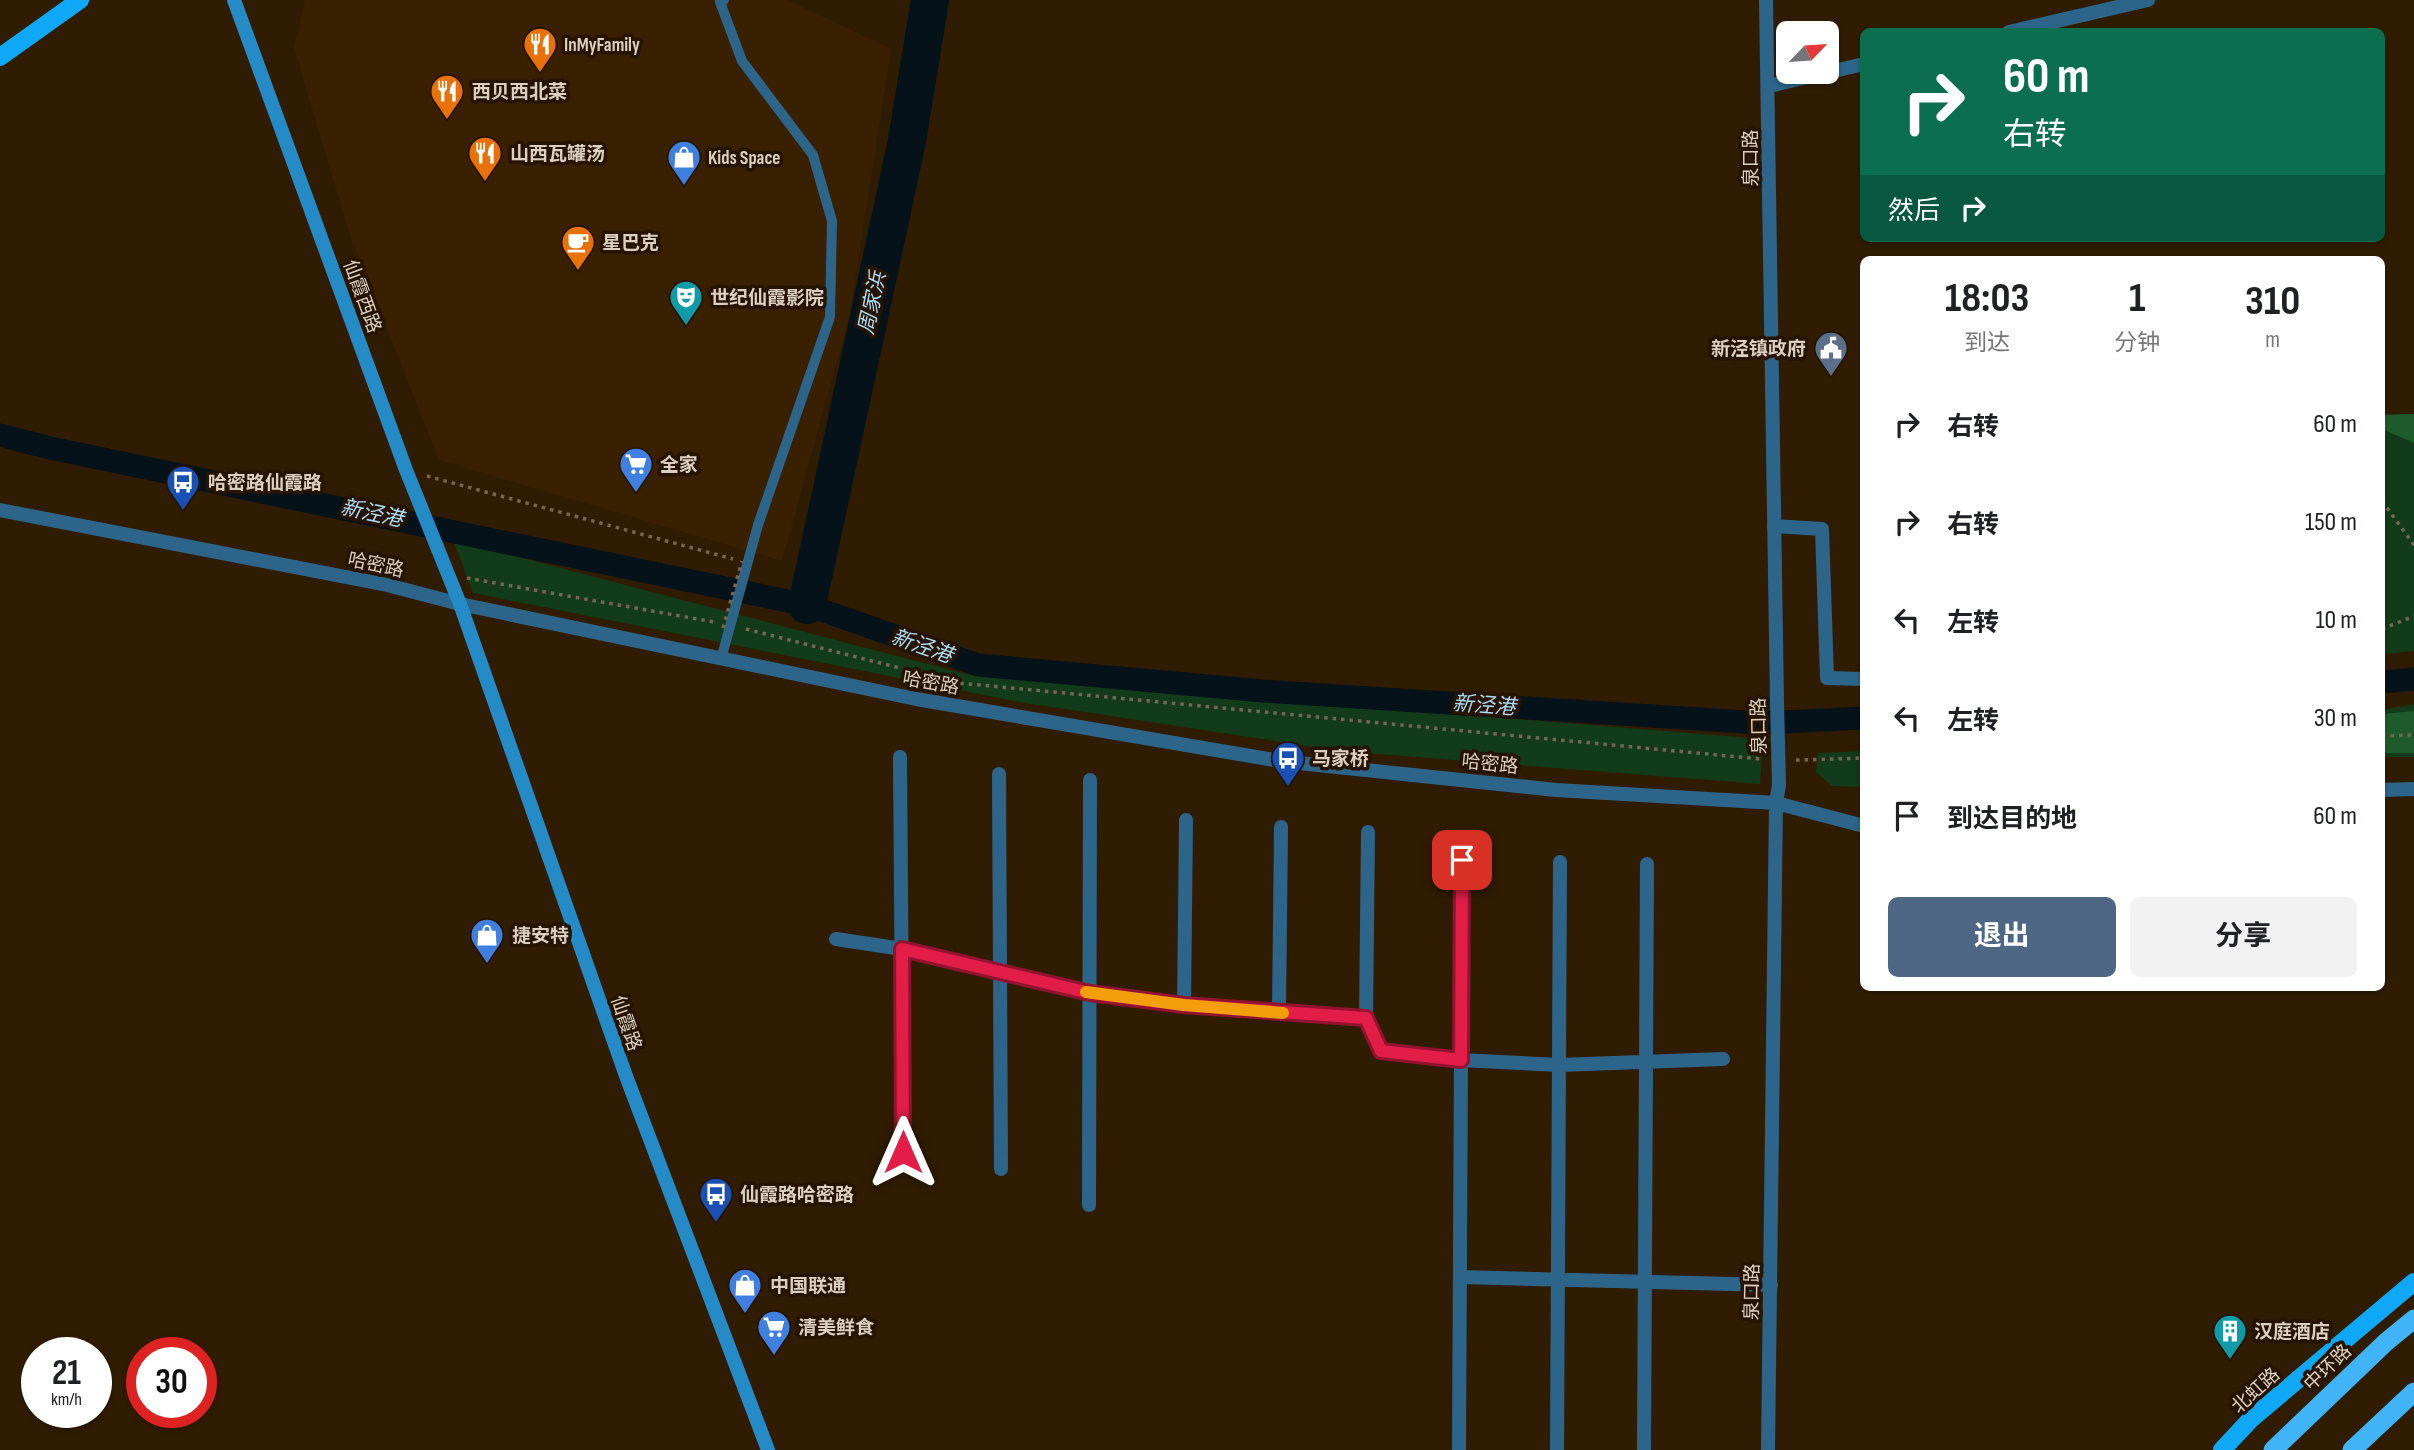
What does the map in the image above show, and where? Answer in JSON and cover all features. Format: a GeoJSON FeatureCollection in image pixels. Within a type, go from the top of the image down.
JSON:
{"type":"FeatureCollection","features":[{"type":"Feature","properties":{"kind":"highway","name":"中环路"},"geometry":{"type":"LineString","coordinates":[[2273,1450],[2386,1342],[2414,1319]]}},
{"type":"Feature","properties":{"kind":"highway"},"geometry":{"type":"LineString","coordinates":[[2352,1450],[2409,1396]]}},
{"type":"Feature","properties":{"kind":"main road"},"geometry":{"type":"LineString","coordinates":[[0,57],[80,0]]}},
{"type":"Feature","properties":{"kind":"main road","name":"仙霞西路"},"geometry":{"type":"LineString","coordinates":[[234,0],[406,470],[460,604]]}},
{"type":"Feature","properties":{"kind":"main road","name":"仙霞路"},"geometry":{"type":"LineString","coordinates":[[460,604],[626,1076],[768,1450]]}},
{"type":"Feature","properties":{"kind":"main road","name":"北虹路"},"geometry":{"type":"LineString","coordinates":[[2222,1450],[2251,1419],[2414,1282]]}},
{"type":"Feature","properties":{"kind":"street","name":"泉口路"},"geometry":{"type":"LineString","coordinates":[[1766,0],[1779,761],[1776,803],[1768,1450]]}},
{"type":"Feature","properties":{"kind":"street"},"geometry":{"type":"LineString","coordinates":[[2026,28],[2148,0]]}},
{"type":"Feature","properties":{"kind":"street"},"geometry":{"type":"LineString","coordinates":[[1769,86],[1860,65]]}},
{"type":"Feature","properties":{"kind":"street","name":"哈密路"},"geometry":{"type":"LineString","coordinates":[[0,510],[387,585],[460,604],[916,699],[1280,761],[1556,790],[1776,803],[1860,825]]}},
{"type":"Feature","properties":{"kind":"street"},"geometry":{"type":"LineString","coordinates":[[1774,526],[1822,529],[1827,678],[1860,679]]}},
{"type":"Feature","properties":{"kind":"street"},"geometry":{"type":"LineString","coordinates":[[901,757],[903,1152]]}},
{"type":"Feature","properties":{"kind":"street"},"geometry":{"type":"LineString","coordinates":[[999,774],[1001,1169]]}},
{"type":"Feature","properties":{"kind":"street"},"geometry":{"type":"LineString","coordinates":[[1089,1205],[1090,780]]}},
{"type":"Feature","properties":{"kind":"street"},"geometry":{"type":"LineString","coordinates":[[2385,790],[2414,789]]}},
{"type":"Feature","properties":{"kind":"street"},"geometry":{"type":"LineString","coordinates":[[1184,1005],[1186,820]]}},
{"type":"Feature","properties":{"kind":"street"},"geometry":{"type":"LineString","coordinates":[[1279,1013],[1281,827]]}},
{"type":"Feature","properties":{"kind":"street"},"geometry":{"type":"LineString","coordinates":[[1368,832],[1366,1018],[1381,1051],[1461,1060],[1559,1065],[1723,1059]]}},
{"type":"Feature","properties":{"kind":"street"},"geometry":{"type":"LineString","coordinates":[[1459,1450],[1462,860]]}},
{"type":"Feature","properties":{"kind":"street"},"geometry":{"type":"LineString","coordinates":[[1557,1450],[1560,862]]}},
{"type":"Feature","properties":{"kind":"street"},"geometry":{"type":"LineString","coordinates":[[1644,1450],[1647,863]]}},
{"type":"Feature","properties":{"kind":"street"},"geometry":{"type":"LineString","coordinates":[[836,939],[902,949],[1090,993],[1184,1005],[1366,1018]]}},
{"type":"Feature","properties":{"kind":"street"},"geometry":{"type":"LineString","coordinates":[[1460,1277],[1771,1285]]}},
{"type":"Feature","properties":{"kind":"lane"},"geometry":{"type":"LineString","coordinates":[[721,659],[727,626],[745,562],[830,317],[832,221],[813,155],[742,61],[720,2],[724,0]]}},
{"type":"Feature","properties":{"kind":"path"},"geometry":{"type":"LineString","coordinates":[[406,470],[745,562],[727,626]]}},
{"type":"Feature","properties":{"kind":"path"},"geometry":{"type":"LineString","coordinates":[[2385,505],[2413,541]]}},
{"type":"Feature","properties":{"kind":"path"},"geometry":{"type":"LineString","coordinates":[[448,575],[727,626],[959,683],[1779,761],[1860,758]]}},
{"type":"Feature","properties":{"kind":"path"},"geometry":{"type":"LineString","coordinates":[[2385,628],[2414,617]]}},
{"type":"Feature","properties":{"kind":"path"},"geometry":{"type":"LineString","coordinates":[[2385,736],[2414,735]]}},
{"type":"Feature","properties":{"kind":"shaded area"},"geometry":{"type":"Polygon","coordinates":[[[305,0],[788,0],[891,49],[850,314],[782,561],[439,460],[351,238],[294,47],[305,0]]]}},
{"type":"Feature","properties":{"kind":"green space"},"geometry":{"type":"Polygon","coordinates":[[[2414,414],[2414,651],[2385,654],[2385,415],[2414,414]]]}},
{"type":"Feature","properties":{"kind":"green space"},"geometry":{"type":"Polygon","coordinates":[[[2414,414],[2414,443],[2385,430],[2385,415],[2414,414]]]}},
{"type":"Feature","properties":{"kind":"green space"},"geometry":{"type":"Polygon","coordinates":[[[453,540],[966,674],[1763,739],[1760,784],[1340,751],[1019,702],[473,593],[453,540]]]}},
{"type":"Feature","properties":{"kind":"green space"},"geometry":{"type":"Polygon","coordinates":[[[2414,704],[2414,757],[2385,757],[2385,709],[2414,704]]]}},
{"type":"Feature","properties":{"kind":"green space"},"geometry":{"type":"Polygon","coordinates":[[[2414,711],[2414,753],[2385,753],[2385,714],[2414,711]]]}},
{"type":"Feature","properties":{"kind":"green space"},"geometry":{"type":"Polygon","coordinates":[[[1860,751],[1860,787],[1832,786],[1816,772],[1818,753],[1860,751]]]}},
{"type":"Feature","properties":{"kind":"waterway","name":"周家浜"},"geometry":{"type":"LineString","coordinates":[[807,605],[907,141],[930,0]]}},
{"type":"Feature","properties":{"kind":"waterway","name":"新泾港"},"geometry":{"type":"LineString","coordinates":[[0,435],[50,448],[807,605],[978,665],[1263,691],[1761,723],[1860,718]]}},
{"type":"Feature","properties":{"kind":"waterway","name":"新泾港"},"geometry":{"type":"LineString","coordinates":[[2385,682],[2414,679]]}},
{"type":"Feature","properties":{"kind":"slow traffic"},"geometry":{"type":"LineString","coordinates":[[1086,992],[1184,1005],[1283,1013]]}},
{"type":"Feature","properties":{"kind":"place","name":"InMyFamily"},"geometry":{"type":"Point","coordinates":[540,74]}},
{"type":"Feature","properties":{"kind":"place","name":"西贝西北菜"},"geometry":{"type":"Point","coordinates":[447,121]}},
{"type":"Feature","properties":{"kind":"place","name":"山西瓦罐汤"},"geometry":{"type":"Point","coordinates":[485,183]}},
{"type":"Feature","properties":{"kind":"place","name":"Kids Space"},"geometry":{"type":"Point","coordinates":[684,187]}},
{"type":"Feature","properties":{"kind":"place","name":"星巴克"},"geometry":{"type":"Point","coordinates":[578,272]}},
{"type":"Feature","properties":{"kind":"place","name":"世纪仙霞影院"},"geometry":{"type":"Point","coordinates":[686,327]}},
{"type":"Feature","properties":{"kind":"place","name":"新泾镇政府"},"geometry":{"type":"Point","coordinates":[1831,378]}},
{"type":"Feature","properties":{"kind":"place","name":"全家"},"geometry":{"type":"Point","coordinates":[636,494]}},
{"type":"Feature","properties":{"kind":"place","name":"哈密路仙霞路"},"geometry":{"type":"Point","coordinates":[183,512]}},
{"type":"Feature","properties":{"kind":"place","name":"马家桥"},"geometry":{"type":"Point","coordinates":[1288,788]}},
{"type":"Feature","properties":{"kind":"place","name":"捷安特"},"geometry":{"type":"Point","coordinates":[487,965]}},
{"type":"Feature","properties":{"kind":"place","name":"仙霞路哈密路"},"geometry":{"type":"Point","coordinates":[716,1224]}},
{"type":"Feature","properties":{"kind":"place","name":"中国联通"},"geometry":{"type":"Point","coordinates":[745,1315]}},
{"type":"Feature","properties":{"kind":"place","name":"清美鲜食"},"geometry":{"type":"Point","coordinates":[774,1357]}},
{"type":"Feature","properties":{"kind":"place","name":"汉庭酒店"},"geometry":{"type":"Point","coordinates":[2230,1361]}},
{"type":"Feature","properties":{"kind":"route"},"geometry":{"type":"LineString","coordinates":[[903,1152],[902,949],[1090,993],[1184,1005],[1366,1018],[1381,1051],[1461,1060],[1462,860]]}}]}
